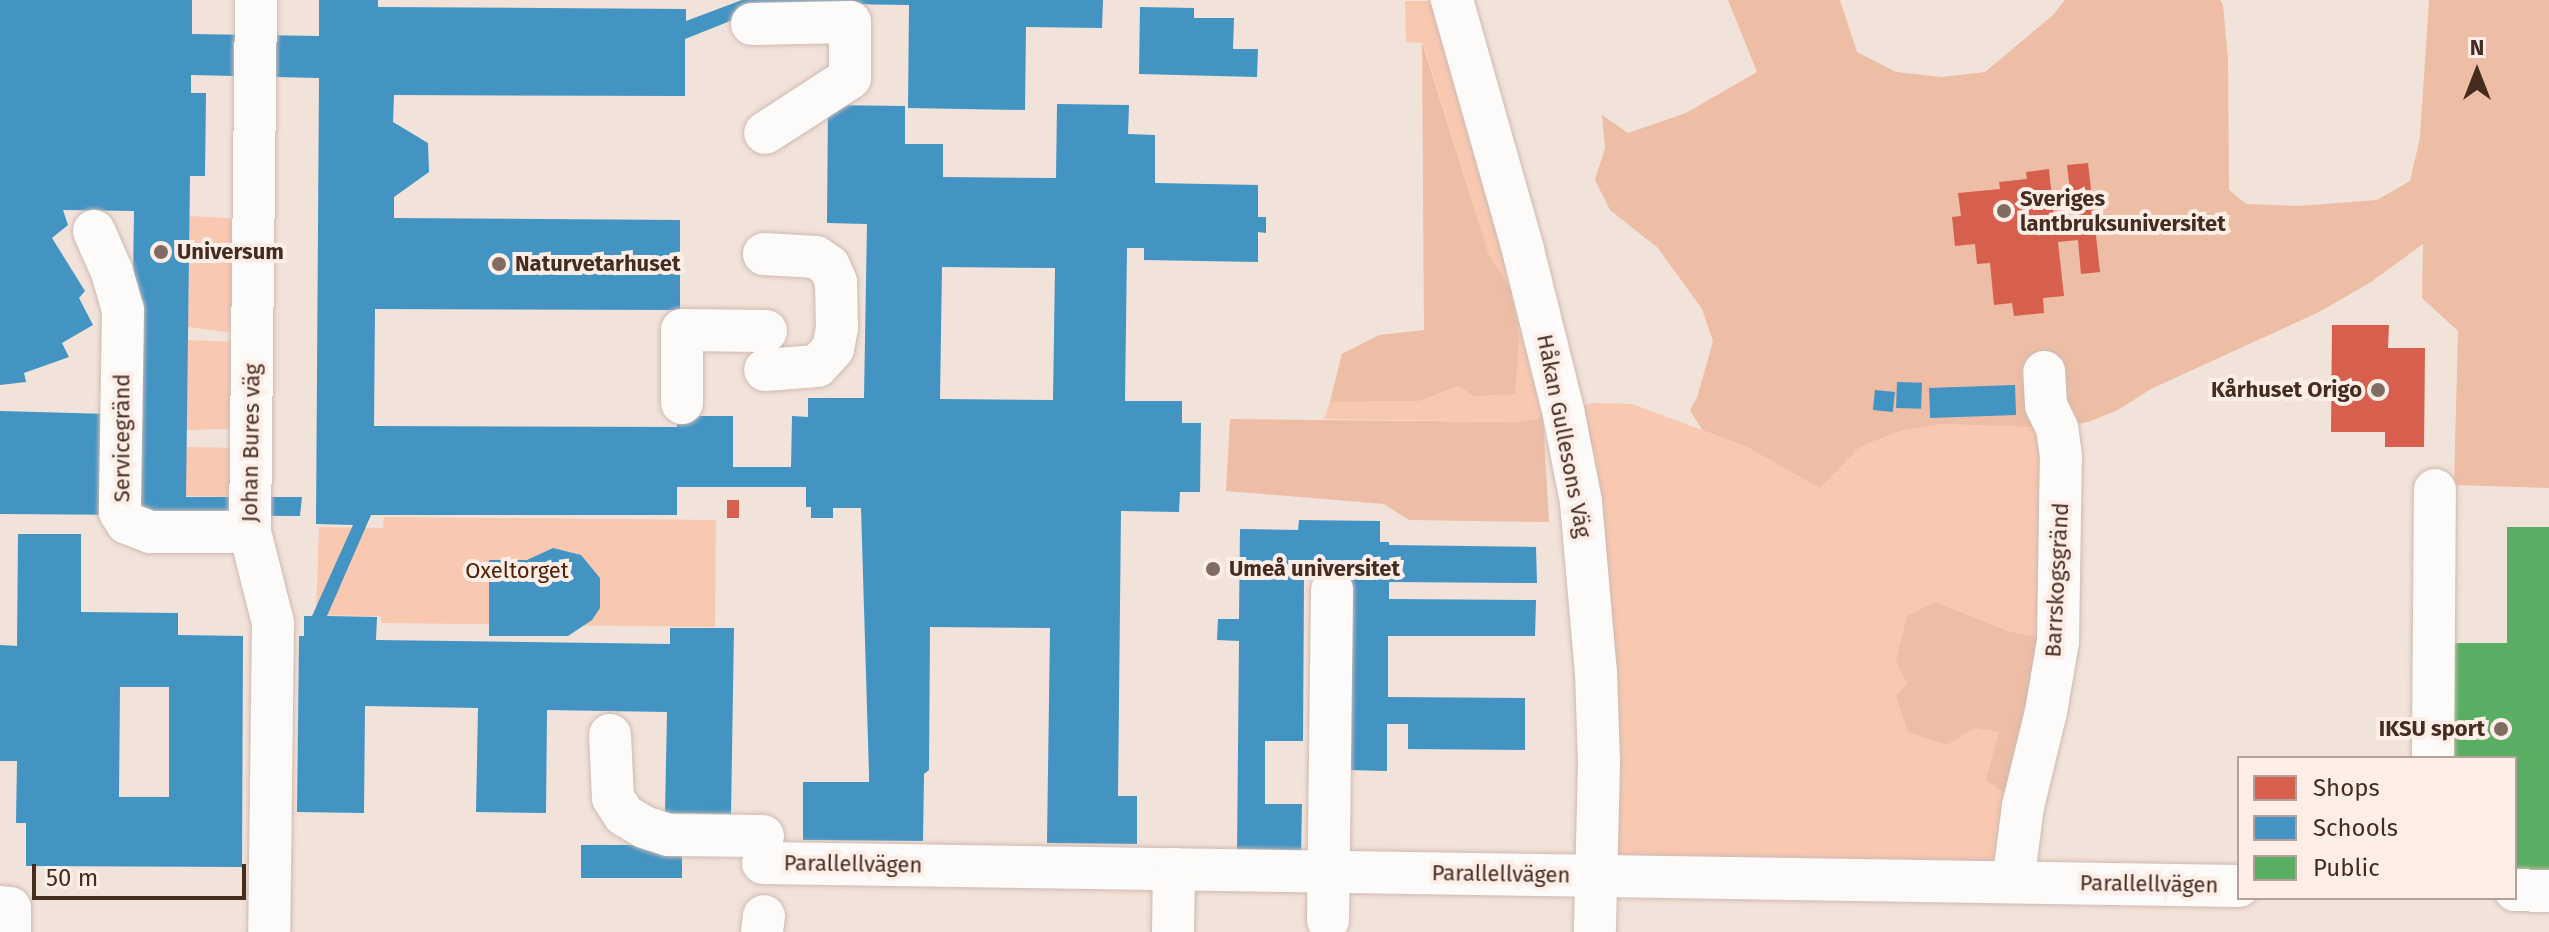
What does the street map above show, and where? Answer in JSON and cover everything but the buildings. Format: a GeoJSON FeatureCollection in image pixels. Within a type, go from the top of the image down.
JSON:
{"type":"FeatureCollection","features":[{"type":"Feature","properties":{"kind":"lane","name":"Johan Bures väg"},"geometry":{"type":"LineString","coordinates":[[256,0],[250,532],[273,623],[269,932]]}},
{"type":"Feature","properties":{"kind":"lane","name":"Håkan Gullesons Väg"},"geometry":{"type":"LineString","coordinates":[[1452,0],[1523,250],[1564,415],[1581,502],[1596,672],[1599,763],[1595,932]]}},
{"type":"Feature","properties":{"kind":"lane"},"geometry":{"type":"LineString","coordinates":[[752,24],[850,22],[850,78],[765,133]]}},
{"type":"Feature","properties":{"kind":"lane","name":"Servicegränd"},"geometry":{"type":"LineString","coordinates":[[94,231],[112,272],[123,310],[120,512],[127,523],[137,530],[250,532]]}},
{"type":"Feature","properties":{"kind":"lane"},"geometry":{"type":"LineString","coordinates":[[682,403],[682,330],[817,366],[833,349],[837,328],[836,282],[829,266],[816,257],[764,254]]}},
{"type":"Feature","properties":{"kind":"lane","name":"Barrskogsgränd"},"geometry":{"type":"LineString","coordinates":[[2009,882],[2015,867],[2023,806],[2046,712],[2058,641],[2061,456],[2057,428],[2046,405],[2044,372]]}},
{"type":"Feature","properties":{"kind":"lane"},"geometry":{"type":"LineString","coordinates":[[2433,756],[2435,490]]}},
{"type":"Feature","properties":{"kind":"lane"},"geometry":{"type":"LineString","coordinates":[[1328,920],[1332,590]]}},
{"type":"Feature","properties":{"kind":"lane","name":"Parallellvägen"},"geometry":{"type":"LineString","coordinates":[[610,735],[613,798],[624,815],[644,827],[668,835],[763,849],[1174,869],[2237,886]]}},
{"type":"Feature","properties":{"kind":"lane"},"geometry":{"type":"LineString","coordinates":[[1173,932],[1174,869]]}},
{"type":"Feature","properties":{"kind":"lane"},"geometry":{"type":"LineString","coordinates":[[2517,890],[2549,891]]}},
{"type":"Feature","properties":{"kind":"green space"},"geometry":{"type":"Polygon","coordinates":[[[1405,1],[1452,1],[1564,414],[1592,403],[1632,404],[1745,446],[1820,488],[1861,446],[1901,431],[1943,424],[2057,428],[2058,641],[2008,631],[1935,602],[1974,728],[2000,732],[2023,806],[2015,867],[1596,875],[1564,415],[1520,422],[1324,419],[1330,402],[1419,401],[1458,386],[1475,396],[1510,288],[1489,255],[1423,43],[1406,42],[1405,1]]]}},
{"type":"Feature","properties":{"kind":"green space"},"geometry":{"type":"Polygon","coordinates":[[[189,216],[229,218],[242,238],[223,245],[189,245],[189,216]]]}},
{"type":"Feature","properties":{"kind":"green space"},"geometry":{"type":"Polygon","coordinates":[[[189,260],[233,261],[239,329],[227,332],[188,327],[189,260]]]}},
{"type":"Feature","properties":{"kind":"green space"},"geometry":{"type":"Polygon","coordinates":[[[188,340],[234,342],[239,423],[227,429],[186,430],[188,340]]]}},
{"type":"Feature","properties":{"kind":"green space"},"geometry":{"type":"Polygon","coordinates":[[[186,447],[241,448],[240,497],[185,496],[186,447]]]}},
{"type":"Feature","properties":{"kind":"green space","name":"Oxeltorget"},"geometry":{"type":"Polygon","coordinates":[[[384,517],[716,520],[715,627],[382,623],[380,616],[316,615],[319,527],[383,528],[384,517]]]}},
{"type":"Feature","properties":{"kind":"shaded area","name":"Sveriges lantbruksuniversitet"},"geometry":{"type":"Polygon","coordinates":[[[1728,0],[1840,0],[1857,52],[1896,72],[1942,77],[1985,72],[2053,15],[2065,0],[2220,0],[2228,59],[2229,190],[2246,204],[2299,206],[2377,200],[2410,181],[2420,138],[2429,0],[2549,0],[2549,488],[2454,485],[2458,331],[2422,298],[2423,244],[2371,282],[2319,312],[2151,389],[2118,410],[2088,422],[2057,428],[1943,424],[1901,431],[1861,446],[1820,488],[1745,446],[1702,430],[1690,410],[1697,398],[1713,341],[1702,309],[1658,248],[1610,210],[1595,180],[1605,148],[1602,115],[1628,133],[1686,113],[1757,72],[1728,0]]]}},
{"type":"Feature","properties":{"kind":"shaded area"},"geometry":{"type":"Polygon","coordinates":[[[1422,42],[1489,255],[1510,288],[1519,338],[1515,394],[1474,396],[1458,386],[1419,401],[1330,402],[1342,354],[1379,335],[1424,330],[1422,42]]]}},
{"type":"Feature","properties":{"kind":"shaded area"},"geometry":{"type":"Polygon","coordinates":[[[1543,418],[1549,522],[1409,520],[1384,504],[1226,491],[1230,419],[1520,422],[1543,418]]]}},
{"type":"Feature","properties":{"kind":"shaded area"},"geometry":{"type":"Polygon","coordinates":[[[1935,602],[2008,631],[2058,641],[2023,806],[1986,780],[1999,732],[1974,728],[1947,745],[1908,732],[1896,696],[1907,683],[1896,661],[1907,616],[1935,602]]]}},
{"type":"Feature","properties":{"kind":"place","name":"Sveriges lantbruksuniversitet"},"geometry":{"type":"Point","coordinates":[2004,211]}},
{"type":"Feature","properties":{"kind":"place","name":"Universum"},"geometry":{"type":"Point","coordinates":[161,252]}},
{"type":"Feature","properties":{"kind":"place","name":"Naturvetarhuset"},"geometry":{"type":"Point","coordinates":[499,264]}},
{"type":"Feature","properties":{"kind":"place","name":"Kårhuset Origo"},"geometry":{"type":"Point","coordinates":[2378,390]}},
{"type":"Feature","properties":{"kind":"place","name":"Umeå universitet"},"geometry":{"type":"Point","coordinates":[1213,569]}},
{"type":"Feature","properties":{"kind":"place","name":"IKSU sport"},"geometry":{"type":"Point","coordinates":[2501,729]}}]}
